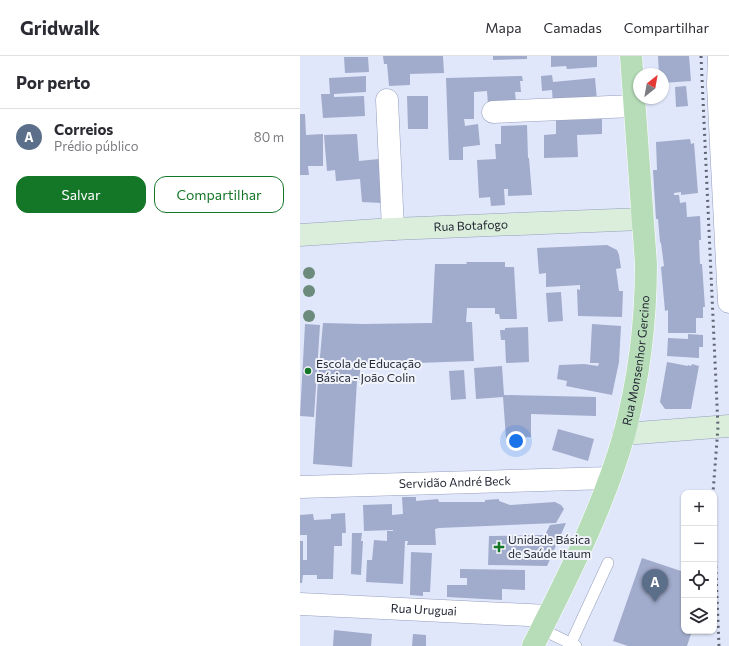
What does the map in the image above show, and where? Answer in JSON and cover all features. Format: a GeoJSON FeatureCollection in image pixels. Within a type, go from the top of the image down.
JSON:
{"type":"FeatureCollection","features":[{"type":"Feature","properties":{"kind":"main road","name":"Rua Monsenhor Gercino"},"geometry":{"type":"LineString","coordinates":[[540,630],[595,516],[610,478],[624,434],[644,331],[646,271],[631,56]]}},
{"type":"Feature","properties":{"kind":"street"},"geometry":{"type":"LineString","coordinates":[[719,56],[718,85],[729,302]]}},
{"type":"Feature","properties":{"kind":"street"},"geometry":{"type":"LineString","coordinates":[[387,100],[393,229]]}},
{"type":"Feature","properties":{"kind":"street"},"geometry":{"type":"LineString","coordinates":[[494,112],[634,106]]}},
{"type":"Feature","properties":{"kind":"street","name":"Rua Botafogo"},"geometry":{"type":"LineString","coordinates":[[300,235],[393,229],[642,218]]}},
{"type":"Feature","properties":{"kind":"street"},"geometry":{"type":"LineString","coordinates":[[624,434],[729,426]]}},
{"type":"Feature","properties":{"kind":"street","name":"Servidão André Beck"},"geometry":{"type":"LineString","coordinates":[[300,487],[610,478]]}},
{"type":"Feature","properties":{"kind":"street","name":"Rua Uruguai"},"geometry":{"type":"LineString","coordinates":[[300,604],[540,630]]}},
{"type":"Feature","properties":{"kind":"lane"},"geometry":{"type":"LineString","coordinates":[[540,630],[574,645],[608,563]]}},
{"type":"Feature","properties":{"kind":"building"},"geometry":{"type":"Polygon","coordinates":[[[383,56],[443,56],[444,73],[410,74],[410,85],[389,86],[387,64],[384,64],[383,56]]]}},
{"type":"Feature","properties":{"kind":"building"},"geometry":{"type":"Polygon","coordinates":[[[493,56],[527,56],[527,59],[493,60],[493,56]]]}},
{"type":"Feature","properties":{"kind":"building"},"geometry":{"type":"Polygon","coordinates":[[[551,56],[597,56],[597,67],[567,69],[566,66],[551,67],[551,56]]]}},
{"type":"Feature","properties":{"kind":"building"},"geometry":{"type":"Polygon","coordinates":[[[658,56],[689,56],[691,81],[669,83],[669,68],[659,68],[658,56]]]}},
{"type":"Feature","properties":{"kind":"building"},"geometry":{"type":"Polygon","coordinates":[[[344,57],[368,57],[369,72],[345,73],[344,57]]]}},
{"type":"Feature","properties":{"kind":"building"},"geometry":{"type":"Polygon","coordinates":[[[552,75],[553,82],[595,78],[597,100],[553,104],[552,90],[542,91],[541,76],[552,75]]]}},
{"type":"Feature","properties":{"kind":"building"},"geometry":{"type":"Polygon","coordinates":[[[366,76],[366,92],[334,94],[334,97],[364,96],[365,116],[323,118],[321,94],[330,94],[329,78],[366,76]]]}},
{"type":"Feature","properties":{"kind":"building"},"geometry":{"type":"Polygon","coordinates":[[[522,76],[523,81],[520,81],[521,92],[515,92],[516,102],[488,105],[487,91],[474,92],[474,119],[464,119],[465,126],[478,124],[480,145],[463,147],[463,160],[449,160],[446,78],[522,76]]]}},
{"type":"Feature","properties":{"kind":"building"},"geometry":{"type":"Polygon","coordinates":[[[686,86],[688,106],[676,107],[675,87],[686,86]]]}},
{"type":"Feature","properties":{"kind":"building"},"geometry":{"type":"Polygon","coordinates":[[[407,96],[428,96],[428,129],[408,129],[407,96]]]}},
{"type":"Feature","properties":{"kind":"building"},"geometry":{"type":"Polygon","coordinates":[[[300,114],[305,114],[306,135],[323,134],[323,166],[308,166],[309,175],[300,175],[300,114]]]}},
{"type":"Feature","properties":{"kind":"building"},"geometry":{"type":"Polygon","coordinates":[[[602,119],[602,134],[577,135],[578,157],[544,158],[544,135],[556,134],[556,120],[602,119]]]}},
{"type":"Feature","properties":{"kind":"building"},"geometry":{"type":"Polygon","coordinates":[[[527,125],[528,158],[532,195],[508,196],[508,189],[504,189],[505,205],[491,206],[490,197],[479,198],[477,160],[496,159],[495,144],[501,144],[501,126],[527,125]]]}},
{"type":"Feature","properties":{"kind":"building"},"geometry":{"type":"Polygon","coordinates":[[[357,134],[359,161],[379,159],[382,203],[362,202],[360,179],[336,181],[335,170],[327,171],[324,135],[357,134]]]}},
{"type":"Feature","properties":{"kind":"building"},"geometry":{"type":"Polygon","coordinates":[[[690,139],[691,144],[694,143],[698,193],[681,195],[681,192],[674,193],[674,195],[679,195],[680,203],[686,202],[687,217],[700,216],[700,264],[702,264],[705,307],[703,307],[703,318],[696,318],[696,333],[668,333],[668,310],[665,311],[661,267],[664,266],[658,219],[656,219],[653,170],[657,170],[656,142],[690,139]]]}},
{"type":"Feature","properties":{"kind":"building"},"geometry":{"type":"Polygon","coordinates":[[[607,245],[617,250],[619,255],[621,268],[616,269],[619,291],[623,291],[622,317],[578,316],[577,289],[580,290],[580,285],[546,287],[546,273],[539,274],[537,248],[607,245]]]}},
{"type":"Feature","properties":{"kind":"building"},"geometry":{"type":"Polygon","coordinates":[[[466,262],[505,262],[505,267],[514,267],[517,319],[500,319],[499,314],[495,314],[495,308],[467,308],[466,322],[472,322],[474,361],[360,365],[360,380],[357,380],[352,467],[313,464],[323,323],[432,323],[435,264],[467,264],[466,262]]]}},
{"type":"Feature","properties":{"kind":"building"},"geometry":{"type":"Polygon","coordinates":[[[561,292],[563,321],[548,322],[546,293],[561,292]]]}},
{"type":"Feature","properties":{"kind":"building"},"geometry":{"type":"Polygon","coordinates":[[[305,324],[320,325],[314,417],[300,416],[305,324]]]}},
{"type":"Feature","properties":{"kind":"building"},"geometry":{"type":"Polygon","coordinates":[[[592,324],[621,326],[619,362],[612,395],[566,386],[567,381],[557,379],[559,365],[584,364],[598,366],[599,363],[590,363],[592,324]]]}},
{"type":"Feature","properties":{"kind":"building"},"geometry":{"type":"Polygon","coordinates":[[[528,327],[529,362],[506,363],[505,340],[501,340],[500,330],[505,330],[505,328],[528,327]]]}},
{"type":"Feature","properties":{"kind":"building"},"geometry":{"type":"Polygon","coordinates":[[[688,334],[703,335],[703,347],[699,347],[699,358],[667,356],[668,338],[688,339],[688,334]]]}},
{"type":"Feature","properties":{"kind":"building"},"geometry":{"type":"Polygon","coordinates":[[[667,362],[688,366],[691,366],[692,364],[699,366],[691,409],[665,409],[660,402],[667,362]]]}},
{"type":"Feature","properties":{"kind":"building"},"geometry":{"type":"Polygon","coordinates":[[[502,366],[504,395],[596,397],[596,416],[531,414],[531,437],[506,438],[503,397],[476,399],[474,368],[502,366]]]}},
{"type":"Feature","properties":{"kind":"building"},"geometry":{"type":"Polygon","coordinates":[[[464,370],[466,399],[451,400],[449,371],[464,370]]]}},
{"type":"Feature","properties":{"kind":"building"},"geometry":{"type":"Polygon","coordinates":[[[558,429],[594,439],[588,461],[552,450],[558,429]]]}},
{"type":"Feature","properties":{"kind":"building"},"geometry":{"type":"Polygon","coordinates":[[[402,497],[416,497],[416,501],[438,499],[439,502],[485,502],[485,500],[499,499],[499,501],[510,505],[555,502],[561,505],[564,509],[556,523],[435,529],[436,545],[407,545],[408,541],[405,541],[403,584],[366,582],[367,560],[372,560],[374,540],[387,541],[387,531],[393,530],[364,531],[363,505],[392,504],[392,515],[403,514],[402,497]]]}},
{"type":"Feature","properties":{"kind":"building"},"geometry":{"type":"Polygon","coordinates":[[[345,513],[346,533],[342,533],[342,546],[334,546],[333,579],[317,579],[317,575],[303,575],[302,583],[300,583],[300,541],[303,541],[303,560],[307,560],[307,535],[300,535],[300,515],[313,514],[314,520],[331,519],[331,514],[345,513]]]}},
{"type":"Feature","properties":{"kind":"building"},"geometry":{"type":"Polygon","coordinates":[[[566,523],[547,566],[488,565],[489,536],[545,535],[550,525],[566,523]]]}},
{"type":"Feature","properties":{"kind":"building"},"geometry":{"type":"Polygon","coordinates":[[[352,533],[362,533],[361,575],[351,574],[352,533]]]}},
{"type":"Feature","properties":{"kind":"building"},"geometry":{"type":"Polygon","coordinates":[[[411,552],[432,553],[430,592],[423,592],[423,596],[410,595],[411,552]]]}},
{"type":"Feature","properties":{"kind":"building"},"geometry":{"type":"Polygon","coordinates":[[[642,558],[681,571],[681,634],[691,634],[687,646],[628,646],[613,641],[642,558]]]}},
{"type":"Feature","properties":{"kind":"building"},"geometry":{"type":"Polygon","coordinates":[[[460,569],[525,570],[525,590],[502,589],[502,600],[447,597],[447,585],[467,585],[467,578],[460,578],[460,569]]]}},
{"type":"Feature","properties":{"kind":"building"},"geometry":{"type":"Polygon","coordinates":[[[334,630],[372,634],[371,646],[333,646],[334,630]]]}},
{"type":"Feature","properties":{"kind":"building"},"geometry":{"type":"Polygon","coordinates":[[[413,634],[426,635],[426,646],[412,646],[413,634]]]}},
{"type":"Feature","properties":{"kind":"railway"},"geometry":{"type":"LineString","coordinates":[[701,56],[718,427],[713,490]]}},
{"type":"Feature","properties":{"kind":"railway"},"geometry":{"type":"LineString","coordinates":[[714,526],[719,646]]}},
{"type":"Feature","properties":{"kind":"place","name":"Escola de Educação Básica - João Colin"},"geometry":{"type":"Point","coordinates":[308,371]}},
{"type":"Feature","properties":{"kind":"place","name":"Unidade Básica de Saúde Itaum"},"geometry":{"type":"Point","coordinates":[499,547]}},
{"type":"Feature","properties":{"kind":"place","name":"Correios"},"geometry":{"type":"Point","coordinates":[655,602]}}]}
